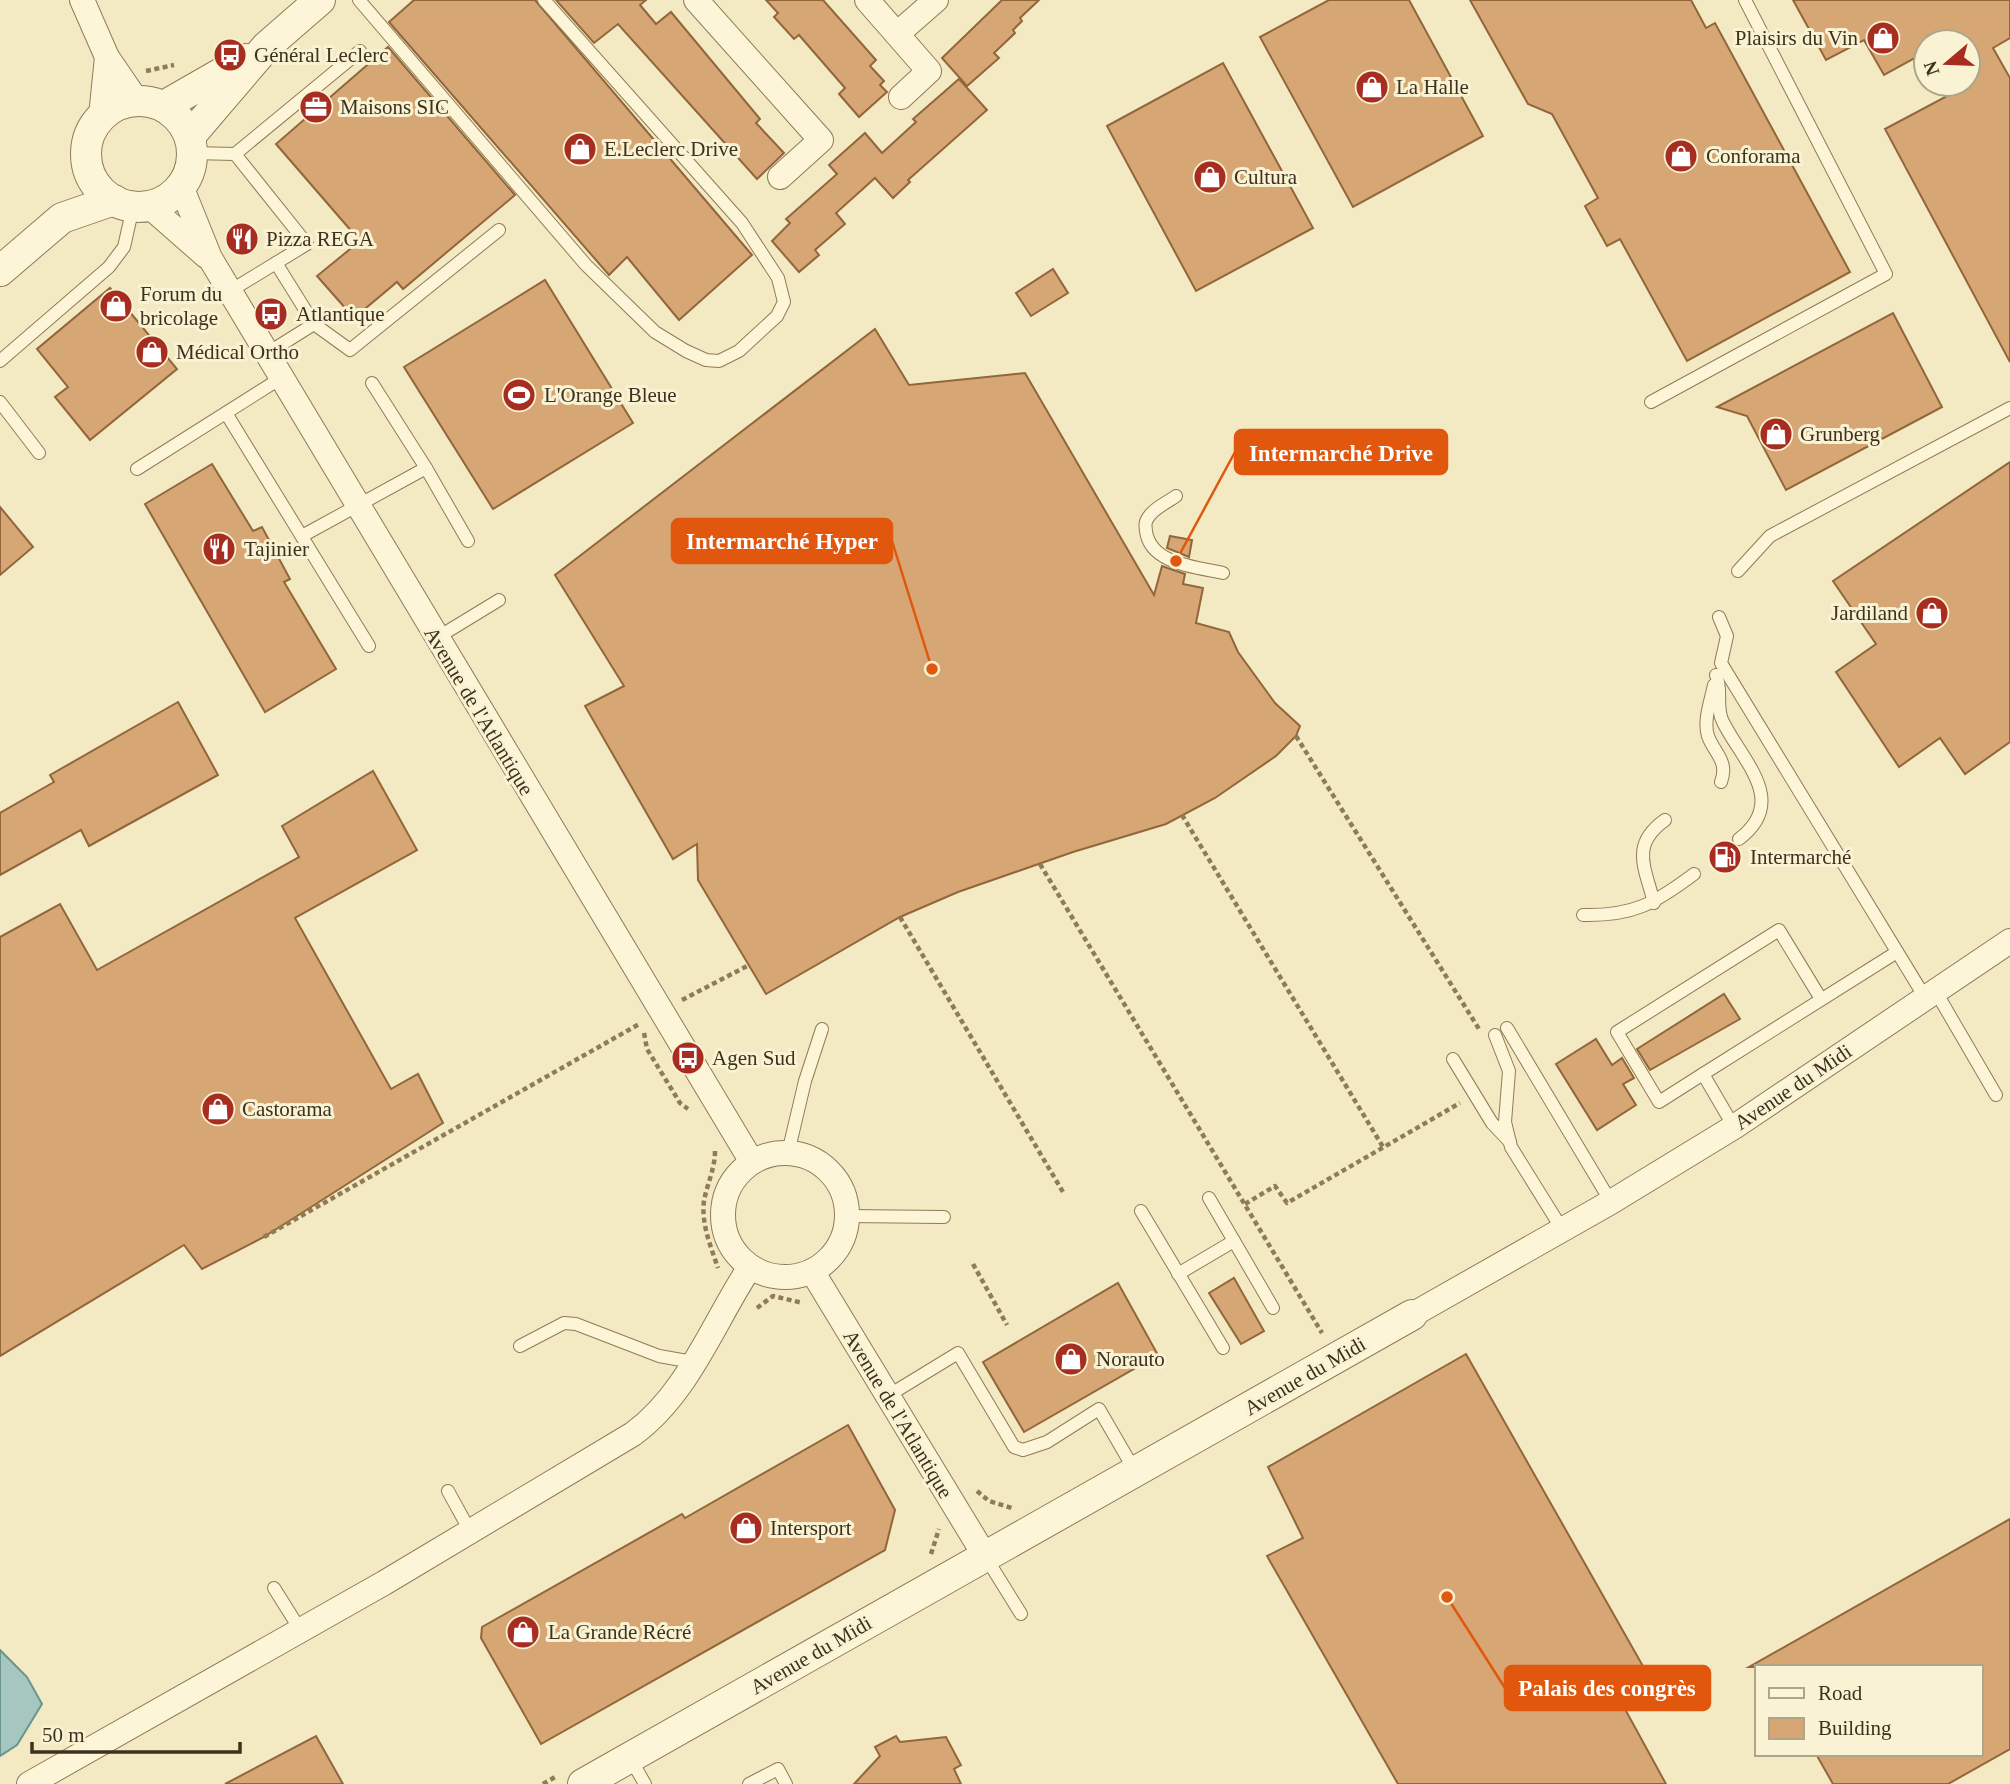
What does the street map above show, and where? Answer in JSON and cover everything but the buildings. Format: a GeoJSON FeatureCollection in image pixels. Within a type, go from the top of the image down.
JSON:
{"type":"FeatureCollection","features":[{"type":"Feature","properties":{"kind":"street"},"geometry":{"type":"LineString","coordinates":[[62,218],[171,197],[181,186],[191,167],[192,144],[178,117],[150,104],[107,57],[82,0]]}},
{"type":"Feature","properties":{"kind":"street"},"geometry":{"type":"LineString","coordinates":[[132,205],[92,179],[86,146],[91,130],[101,116],[115,106],[150,104],[216,76],[267,46],[320,0]]}},
{"type":"Feature","properties":{"kind":"street"},"geometry":{"type":"LineString","coordinates":[[696,0],[821,140],[780,177]]}},
{"type":"Feature","properties":{"kind":"street"},"geometry":{"type":"LineString","coordinates":[[867,0],[929,71],[901,97]]}},
{"type":"Feature","properties":{"kind":"street"},"geometry":{"type":"LineString","coordinates":[[897,34],[936,0]]}},
{"type":"Feature","properties":{"kind":"street"},"geometry":{"type":"LineString","coordinates":[[192,144],[267,46]]}},
{"type":"Feature","properties":{"kind":"street"},"geometry":{"type":"LineString","coordinates":[[101,116],[107,57]]}},
{"type":"Feature","properties":{"kind":"street"},"geometry":{"type":"LineString","coordinates":[[0,271],[62,218],[87,163]]}},
{"type":"Feature","properties":{"kind":"street","name":"Avenue de l'Atlantique"},"geometry":{"type":"LineString","coordinates":[[181,186],[210,258],[266,354],[752,1162]]}},
{"type":"Feature","properties":{"kind":"street","name":"Avenue de l'Atlantique"},"geometry":{"type":"LineString","coordinates":[[132,205],[210,258]]}},
{"type":"Feature","properties":{"kind":"street","name":"Avenue du Midi"},"geometry":{"type":"LineString","coordinates":[[583,1784],[1611,1202],[1734,1127],[2010,941]]}},
{"type":"Feature","properties":{"kind":"street"},"geometry":{"type":"LineString","coordinates":[[788,1153],[807,1157],[823,1166],[836,1180],[844,1197],[847,1216],[837,1248],[812,1271],[780,1278],[750,1267],[730,1244],[722,1214],[726,1194],[736,1176],[752,1162],[769,1154],[788,1153]]}},
{"type":"Feature","properties":{"kind":"street"},"geometry":{"type":"LineString","coordinates":[[29,1784],[301,1631],[654,1419],[676,1393],[750,1267]]}},
{"type":"Feature","properties":{"kind":"street","name":"Avenue de l'Atlantique"},"geometry":{"type":"LineString","coordinates":[[812,1271],[985,1556]]}},
{"type":"Feature","properties":{"kind":"lane"},"geometry":{"type":"LineString","coordinates":[[359,0],[400,43],[586,265],[655,332],[706,360],[719,361],[739,351],[777,316],[784,302],[778,278],[742,223],[544,0]]}},
{"type":"Feature","properties":{"kind":"lane"},"geometry":{"type":"LineString","coordinates":[[1651,402],[1886,274],[1745,0]]}},
{"type":"Feature","properties":{"kind":"lane"},"geometry":{"type":"LineString","coordinates":[[235,154],[360,51]]}},
{"type":"Feature","properties":{"kind":"lane"},"geometry":{"type":"LineString","coordinates":[[192,144],[235,154],[307,244],[230,291]]}},
{"type":"Feature","properties":{"kind":"lane"},"geometry":{"type":"LineString","coordinates":[[0,361],[109,267],[124,247],[132,205]]}},
{"type":"Feature","properties":{"kind":"lane"},"geometry":{"type":"LineString","coordinates":[[276,263],[314,324],[349,350],[499,230]]}},
{"type":"Feature","properties":{"kind":"lane"},"geometry":{"type":"LineString","coordinates":[[266,354],[314,324]]}},
{"type":"Feature","properties":{"kind":"lane"},"geometry":{"type":"LineString","coordinates":[[137,469],[281,378]]}},
{"type":"Feature","properties":{"kind":"lane"},"geometry":{"type":"LineString","coordinates":[[372,383],[468,541]]}},
{"type":"Feature","properties":{"kind":"lane"},"geometry":{"type":"LineString","coordinates":[[0,402],[39,453]]}},
{"type":"Feature","properties":{"kind":"lane"},"geometry":{"type":"LineString","coordinates":[[1738,570],[1770,536],[2010,408]]}},
{"type":"Feature","properties":{"kind":"lane"},"geometry":{"type":"LineString","coordinates":[[226,413],[369,646]]}},
{"type":"Feature","properties":{"kind":"lane"},"geometry":{"type":"LineString","coordinates":[[302,536],[426,468]]}},
{"type":"Feature","properties":{"kind":"lane"},"geometry":{"type":"LineString","coordinates":[[1177,496],[1152,512],[1145,522],[1147,540],[1155,552],[1223,573]]}},
{"type":"Feature","properties":{"kind":"lane"},"geometry":{"type":"LineString","coordinates":[[435,639],[499,600]]}},
{"type":"Feature","properties":{"kind":"lane"},"geometry":{"type":"LineString","coordinates":[[1719,617],[1727,636],[1706,725],[1709,738],[1724,764],[1721,782]]}},
{"type":"Feature","properties":{"kind":"lane"},"geometry":{"type":"LineString","coordinates":[[1719,669],[1722,721],[1749,765],[1762,803],[1761,816],[1752,829],[1739,839]]}},
{"type":"Feature","properties":{"kind":"lane"},"geometry":{"type":"LineString","coordinates":[[1719,669],[1897,952],[1931,995],[1996,1095]]}},
{"type":"Feature","properties":{"kind":"lane"},"geometry":{"type":"LineString","coordinates":[[1654,902],[1642,857],[1643,849],[1651,830],[1665,820]]}},
{"type":"Feature","properties":{"kind":"lane"},"geometry":{"type":"LineString","coordinates":[[1583,915],[1614,916],[1635,911],[1654,902],[1694,874]]}},
{"type":"Feature","properties":{"kind":"lane"},"geometry":{"type":"LineString","coordinates":[[1821,999],[1779,930],[1617,1032],[1659,1102],[1897,952]]}},
{"type":"Feature","properties":{"kind":"lane"},"geometry":{"type":"LineString","coordinates":[[788,1153],[805,1080],[822,1029]]}},
{"type":"Feature","properties":{"kind":"lane"},"geometry":{"type":"LineString","coordinates":[[1496,1034],[1509,1071],[1505,1122],[1510,1143]]}},
{"type":"Feature","properties":{"kind":"lane"},"geometry":{"type":"LineString","coordinates":[[1496,1034],[1611,1202]]}},
{"type":"Feature","properties":{"kind":"lane"},"geometry":{"type":"LineString","coordinates":[[1453,1059],[1492,1123],[1510,1143],[1562,1229]]}},
{"type":"Feature","properties":{"kind":"lane"},"geometry":{"type":"LineString","coordinates":[[1703,1074],[1734,1127]]}},
{"type":"Feature","properties":{"kind":"lane"},"geometry":{"type":"LineString","coordinates":[[1209,1198],[1273,1308]]}},
{"type":"Feature","properties":{"kind":"lane"},"geometry":{"type":"LineString","coordinates":[[1141,1211],[1223,1348]]}},
{"type":"Feature","properties":{"kind":"lane"},"geometry":{"type":"LineString","coordinates":[[847,1216],[944,1217]]}},
{"type":"Feature","properties":{"kind":"lane"},"geometry":{"type":"LineString","coordinates":[[1178,1274],[1234,1241]]}},
{"type":"Feature","properties":{"kind":"lane"},"geometry":{"type":"LineString","coordinates":[[520,1346],[564,1323],[659,1356],[693,1362]]}},
{"type":"Feature","properties":{"kind":"lane"},"geometry":{"type":"LineString","coordinates":[[886,1396],[958,1353],[1014,1447],[1023,1450],[1047,1442],[1100,1409],[1135,1471]]}},
{"type":"Feature","properties":{"kind":"lane"},"geometry":{"type":"LineString","coordinates":[[448,1491],[470,1531]]}},
{"type":"Feature","properties":{"kind":"lane"},"geometry":{"type":"LineString","coordinates":[[985,1556],[1021,1614]]}},
{"type":"Feature","properties":{"kind":"lane"},"geometry":{"type":"LineString","coordinates":[[274,1588],[301,1631]]}},
{"type":"Feature","properties":{"kind":"lane"},"geometry":{"type":"LineString","coordinates":[[630,1758],[645,1784]]}},
{"type":"Feature","properties":{"kind":"lane"},"geometry":{"type":"LineString","coordinates":[[749,1784],[778,1769],[786,1784]]}},
{"type":"Feature","properties":{"kind":"path"},"geometry":{"type":"LineString","coordinates":[[139,69],[148,72],[200,58],[216,76]]}},
{"type":"Feature","properties":{"kind":"path"},"geometry":{"type":"LineString","coordinates":[[1296,736],[1496,1034]]}},
{"type":"Feature","properties":{"kind":"path"},"geometry":{"type":"LineString","coordinates":[[1182,815],[1383,1147]]}},
{"type":"Feature","properties":{"kind":"path"},"geometry":{"type":"LineString","coordinates":[[1040,864],[1328,1343]]}},
{"type":"Feature","properties":{"kind":"path"},"geometry":{"type":"LineString","coordinates":[[900,917],[1063,1192]]}},
{"type":"Feature","properties":{"kind":"path"},"geometry":{"type":"LineString","coordinates":[[687,997],[750,965]]}},
{"type":"Feature","properties":{"kind":"path"},"geometry":{"type":"LineString","coordinates":[[264,1237],[660,1012]]}},
{"type":"Feature","properties":{"kind":"path"},"geometry":{"type":"LineString","coordinates":[[1245,1204],[1275,1186],[1287,1203],[1474,1094]]}},
{"type":"Feature","properties":{"kind":"path"},"geometry":{"type":"LineString","coordinates":[[973,1264],[1007,1325]]}},
{"type":"Feature","properties":{"kind":"water"},"geometry":{"type":"Polygon","coordinates":[[[0,1650],[27,1677],[42,1704],[17,1745],[0,1756],[0,1650]]]}},
{"type":"Feature","properties":{"kind":"place","name":"Plaisirs du Vin"},"geometry":{"type":"Point","coordinates":[1883,38]}},
{"type":"Feature","properties":{"kind":"place","name":"Général Leclerc"},"geometry":{"type":"Point","coordinates":[230,55]}},
{"type":"Feature","properties":{"kind":"place","name":"La Halle"},"geometry":{"type":"Point","coordinates":[1372,87]}},
{"type":"Feature","properties":{"kind":"place","name":"Maisons SIC"},"geometry":{"type":"Point","coordinates":[316,107]}},
{"type":"Feature","properties":{"kind":"place","name":"E.Leclerc Drive"},"geometry":{"type":"Point","coordinates":[580,149]}},
{"type":"Feature","properties":{"kind":"place","name":"Conforama"},"geometry":{"type":"Point","coordinates":[1681,156]}},
{"type":"Feature","properties":{"kind":"place","name":"Cultura"},"geometry":{"type":"Point","coordinates":[1210,177]}},
{"type":"Feature","properties":{"kind":"place","name":"Pizza REGA"},"geometry":{"type":"Point","coordinates":[242,239]}},
{"type":"Feature","properties":{"kind":"place","name":"Forum du bricolage"},"geometry":{"type":"Point","coordinates":[116,306]}},
{"type":"Feature","properties":{"kind":"place","name":"Atlantique"},"geometry":{"type":"Point","coordinates":[271,314]}},
{"type":"Feature","properties":{"kind":"place","name":"Médical Ortho"},"geometry":{"type":"Point","coordinates":[152,352]}},
{"type":"Feature","properties":{"kind":"place","name":"L'Orange Bleue"},"geometry":{"type":"Point","coordinates":[519,395]}},
{"type":"Feature","properties":{"kind":"place","name":"Grunberg"},"geometry":{"type":"Point","coordinates":[1776,434]}},
{"type":"Feature","properties":{"kind":"place","name":"Tajinier"},"geometry":{"type":"Point","coordinates":[219,549]}},
{"type":"Feature","properties":{"kind":"place","name":"Intermarché Drive"},"geometry":{"type":"Point","coordinates":[1176,561]}},
{"type":"Feature","properties":{"kind":"place","name":"Jardiland"},"geometry":{"type":"Point","coordinates":[1932,613]}},
{"type":"Feature","properties":{"kind":"place","name":"Intermarché Hyper"},"geometry":{"type":"Point","coordinates":[932,669]}},
{"type":"Feature","properties":{"kind":"place","name":"Intermarché"},"geometry":{"type":"Point","coordinates":[1725,857]}},
{"type":"Feature","properties":{"kind":"place","name":"Agen Sud"},"geometry":{"type":"Point","coordinates":[688,1058]}},
{"type":"Feature","properties":{"kind":"place","name":"Castorama"},"geometry":{"type":"Point","coordinates":[218,1109]}},
{"type":"Feature","properties":{"kind":"place","name":"Norauto"},"geometry":{"type":"Point","coordinates":[1071,1359]}},
{"type":"Feature","properties":{"kind":"place","name":"Intersport"},"geometry":{"type":"Point","coordinates":[746,1528]}},
{"type":"Feature","properties":{"kind":"place","name":"Palais des congrès"},"geometry":{"type":"Point","coordinates":[1447,1597]}},
{"type":"Feature","properties":{"kind":"place","name":"La Grande Récré"},"geometry":{"type":"Point","coordinates":[523,1632]}}]}
